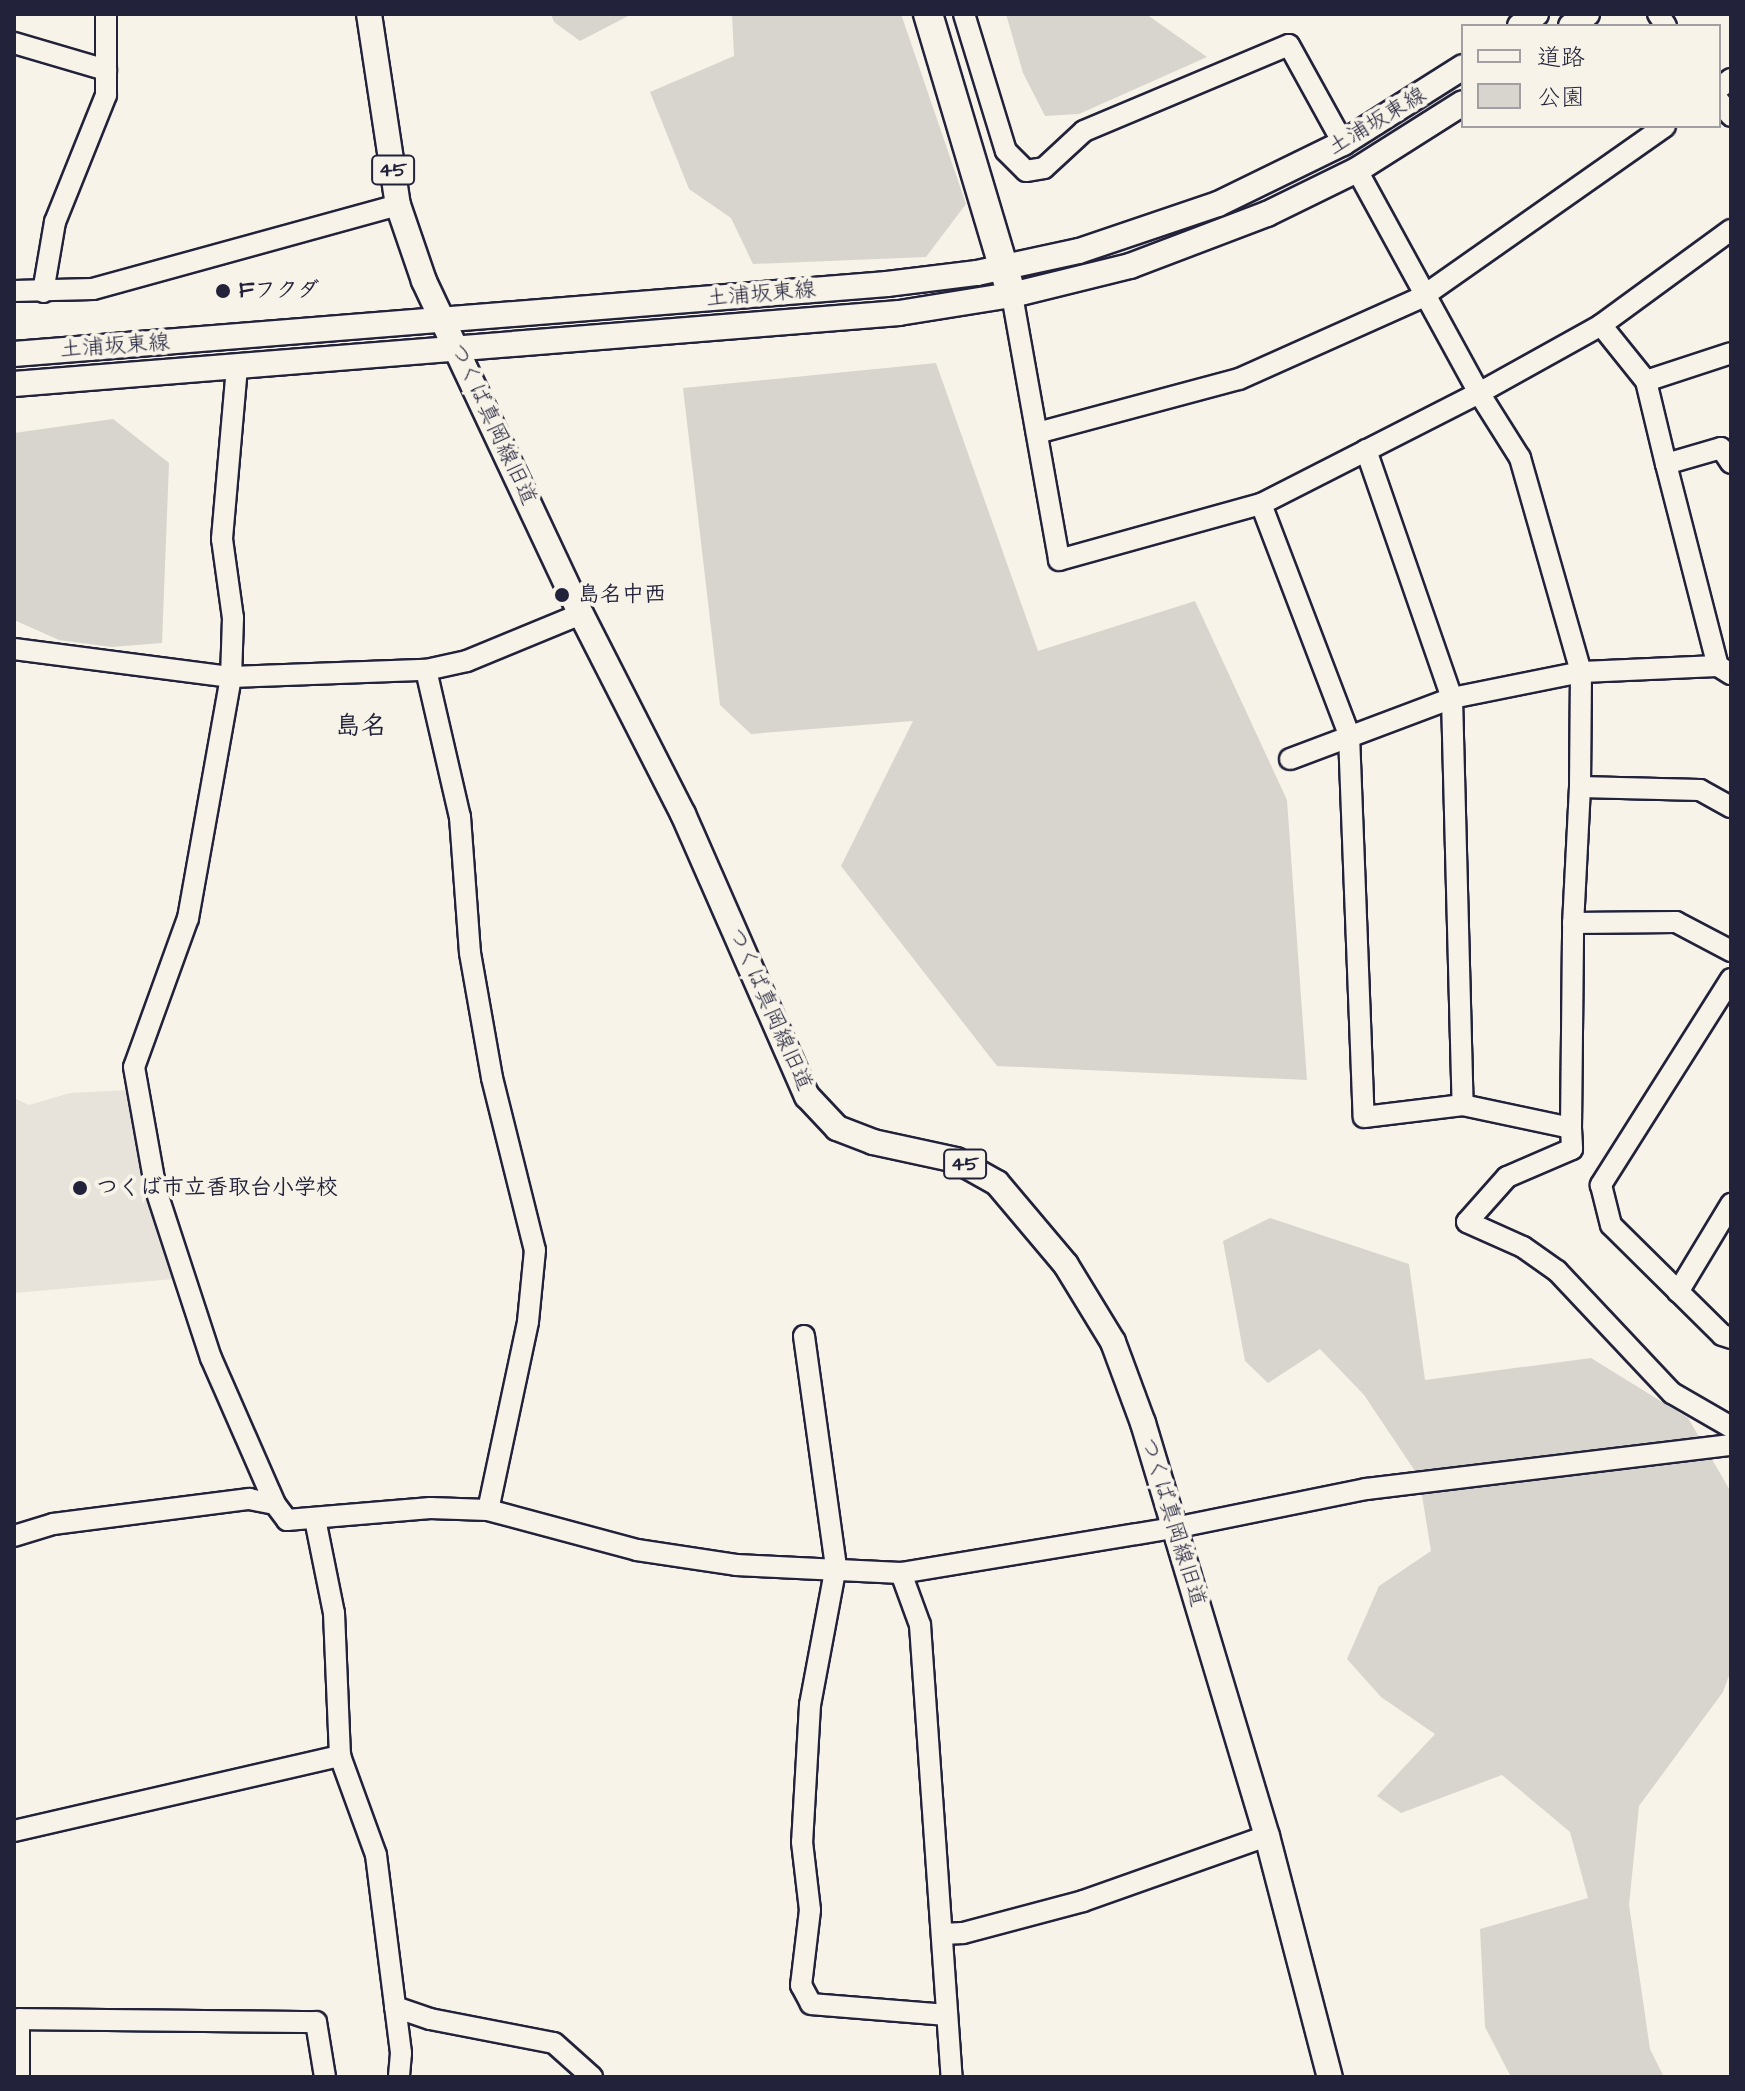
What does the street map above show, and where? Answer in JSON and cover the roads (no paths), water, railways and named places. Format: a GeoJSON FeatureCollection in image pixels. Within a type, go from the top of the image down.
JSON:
{"type":"FeatureCollection","features":[{"type":"Feature","properties":{"kind":"highway"},"geometry":{"type":"LineString","coordinates":[[928,14],[1012,295]]}},
{"type":"Feature","properties":{"kind":"main road","name":"つくば真岡線旧道"},"geometry":{"type":"LineString","coordinates":[[369,14],[398,205],[443,320],[581,614],[689,826],[807,1096],[837,1128],[873,1142],[978,1169],[1025,1216],[1094,1303],[1113,1342],[1174,1528],[1267,1836],[1330,2077]]}},
{"type":"Feature","properties":{"kind":"main road","name":"土浦坂東線"},"geometry":{"type":"LineString","coordinates":[[14,354],[887,284],[1006,267],[1171,222],[1260,185],[1343,143],[1461,68]]}},
{"type":"Feature","properties":{"kind":"main road","name":"土浦坂東線"},"geometry":{"type":"LineString","coordinates":[[14,384],[899,313],[1012,295],[1180,250],[1357,170],[1461,104]]}},
{"type":"Feature","properties":{"kind":"street"},"geometry":{"type":"LineString","coordinates":[[43,292],[55,222],[106,95],[106,14]]}},
{"type":"Feature","properties":{"kind":"street"},"geometry":{"type":"LineString","coordinates":[[964,14],[1006,151],[1026,171],[1044,168],[1084,131],[1289,45],[1343,143]]}},
{"type":"Feature","properties":{"kind":"street"},"geometry":{"type":"LineString","coordinates":[[14,43],[106,70]]}},
{"type":"Feature","properties":{"kind":"street"},"geometry":{"type":"LineString","coordinates":[[1037,433],[1239,379],[1422,297],[1662,128]]}},
{"type":"Feature","properties":{"kind":"street"},"geometry":{"type":"LineString","coordinates":[[1357,170],[1422,297],[1520,458],[1581,672],[1580,787],[1573,923],[1572,1149],[1507,1177],[1467,1222],[1523,1247],[1557,1271],[1672,1393],[1731,1427]]}},
{"type":"Feature","properties":{"kind":"street"},"geometry":{"type":"LineString","coordinates":[[14,291],[93,289],[398,205]]}},
{"type":"Feature","properties":{"kind":"street"},"geometry":{"type":"LineString","coordinates":[[1012,295],[1059,560],[1261,504],[1479,393],[1601,325],[1731,230]]}},
{"type":"Feature","properties":{"kind":"street"},"geometry":{"type":"LineString","coordinates":[[1290,759],[1452,698],[1581,672],[1724,670],[1646,381],[1601,325]]}},
{"type":"Feature","properties":{"kind":"street"},"geometry":{"type":"LineString","coordinates":[[1646,381],[1731,353]]}},
{"type":"Feature","properties":{"kind":"street"},"geometry":{"type":"LineString","coordinates":[[237,367],[222,539],[233,618],[231,677],[188,918],[134,1067],[156,1190],[211,1358],[275,1504],[287,1520],[430,1508],[488,1510],[637,1550],[736,1565],[836,1566],[901,1573],[1174,1528],[1366,1489],[1731,1445]]}},
{"type":"Feature","properties":{"kind":"street"},"geometry":{"type":"LineString","coordinates":[[1666,464],[1721,448],[1731,463]]}},
{"type":"Feature","properties":{"kind":"street"},"geometry":{"type":"LineString","coordinates":[[1366,450],[1452,698],[1463,1105]]}},
{"type":"Feature","properties":{"kind":"street"},"geometry":{"type":"LineString","coordinates":[[1261,504],[1349,735],[1364,1117],[1463,1105],[1571,1128]]}},
{"type":"Feature","properties":{"kind":"street"},"geometry":{"type":"LineString","coordinates":[[14,649],[231,677],[426,670],[467,661],[581,614]]}},
{"type":"Feature","properties":{"kind":"street"},"geometry":{"type":"LineString","coordinates":[[426,670],[460,817],[470,953],[492,1078],[535,1250],[528,1322],[506,1447],[488,1510]]}},
{"type":"Feature","properties":{"kind":"street"},"geometry":{"type":"LineString","coordinates":[[1580,787],[1700,790],[1731,807]]}},
{"type":"Feature","properties":{"kind":"street"},"geometry":{"type":"LineString","coordinates":[[1573,923],[1676,922],[1731,951]]}},
{"type":"Feature","properties":{"kind":"street"},"geometry":{"type":"LineString","coordinates":[[1731,979],[1601,1185],[1611,1225],[1678,1292],[1731,1338]]}},
{"type":"Feature","properties":{"kind":"street"},"geometry":{"type":"LineString","coordinates":[[1678,1292],[1731,1204]]}},
{"type":"Feature","properties":{"kind":"street"},"geometry":{"type":"LineString","coordinates":[[804,1336],[836,1566],[810,1705],[802,1842],[810,1910],[801,1985],[811,2004],[947,2015]]}},
{"type":"Feature","properties":{"kind":"street"},"geometry":{"type":"LineString","coordinates":[[14,1536],[53,1524],[229,1500],[275,1504]]}},
{"type":"Feature","properties":{"kind":"street"},"geometry":{"type":"LineString","coordinates":[[315,1519],[334,1613],[340,1756],[376,1855],[395,2007],[399,2077]]}},
{"type":"Feature","properties":{"kind":"street"},"geometry":{"type":"LineString","coordinates":[[901,1573],[920,1625],[952,2077]]}},
{"type":"Feature","properties":{"kind":"street"},"geometry":{"type":"LineString","coordinates":[[14,1831],[340,1756]]}},
{"type":"Feature","properties":{"kind":"street"},"geometry":{"type":"LineString","coordinates":[[942,1934],[1083,1901],[1267,1836]]}},
{"type":"Feature","properties":{"kind":"street"},"geometry":{"type":"LineString","coordinates":[[395,2007],[456,2025],[554,2043],[592,2077]]}},
{"type":"Feature","properties":{"kind":"street"},"geometry":{"type":"LineString","coordinates":[[19,2077],[19,2019],[316,2022],[325,2077]]}},
{"type":"Feature","properties":{"kind":"place","name":"Fフクダ"},"geometry":{"type":"Point","coordinates":[223,291]}},
{"type":"Feature","properties":{"kind":"place","name":"島名中西"},"geometry":{"type":"Point","coordinates":[562,595]}},
{"type":"Feature","properties":{"kind":"place","name":"つくば市立香取台小学校"},"geometry":{"type":"Point","coordinates":[80,1188]}},
{"type":"Feature","properties":{"kind":"district","name":"島名"},"geometry":{"type":"Point","coordinates":[361,727]}}]}
